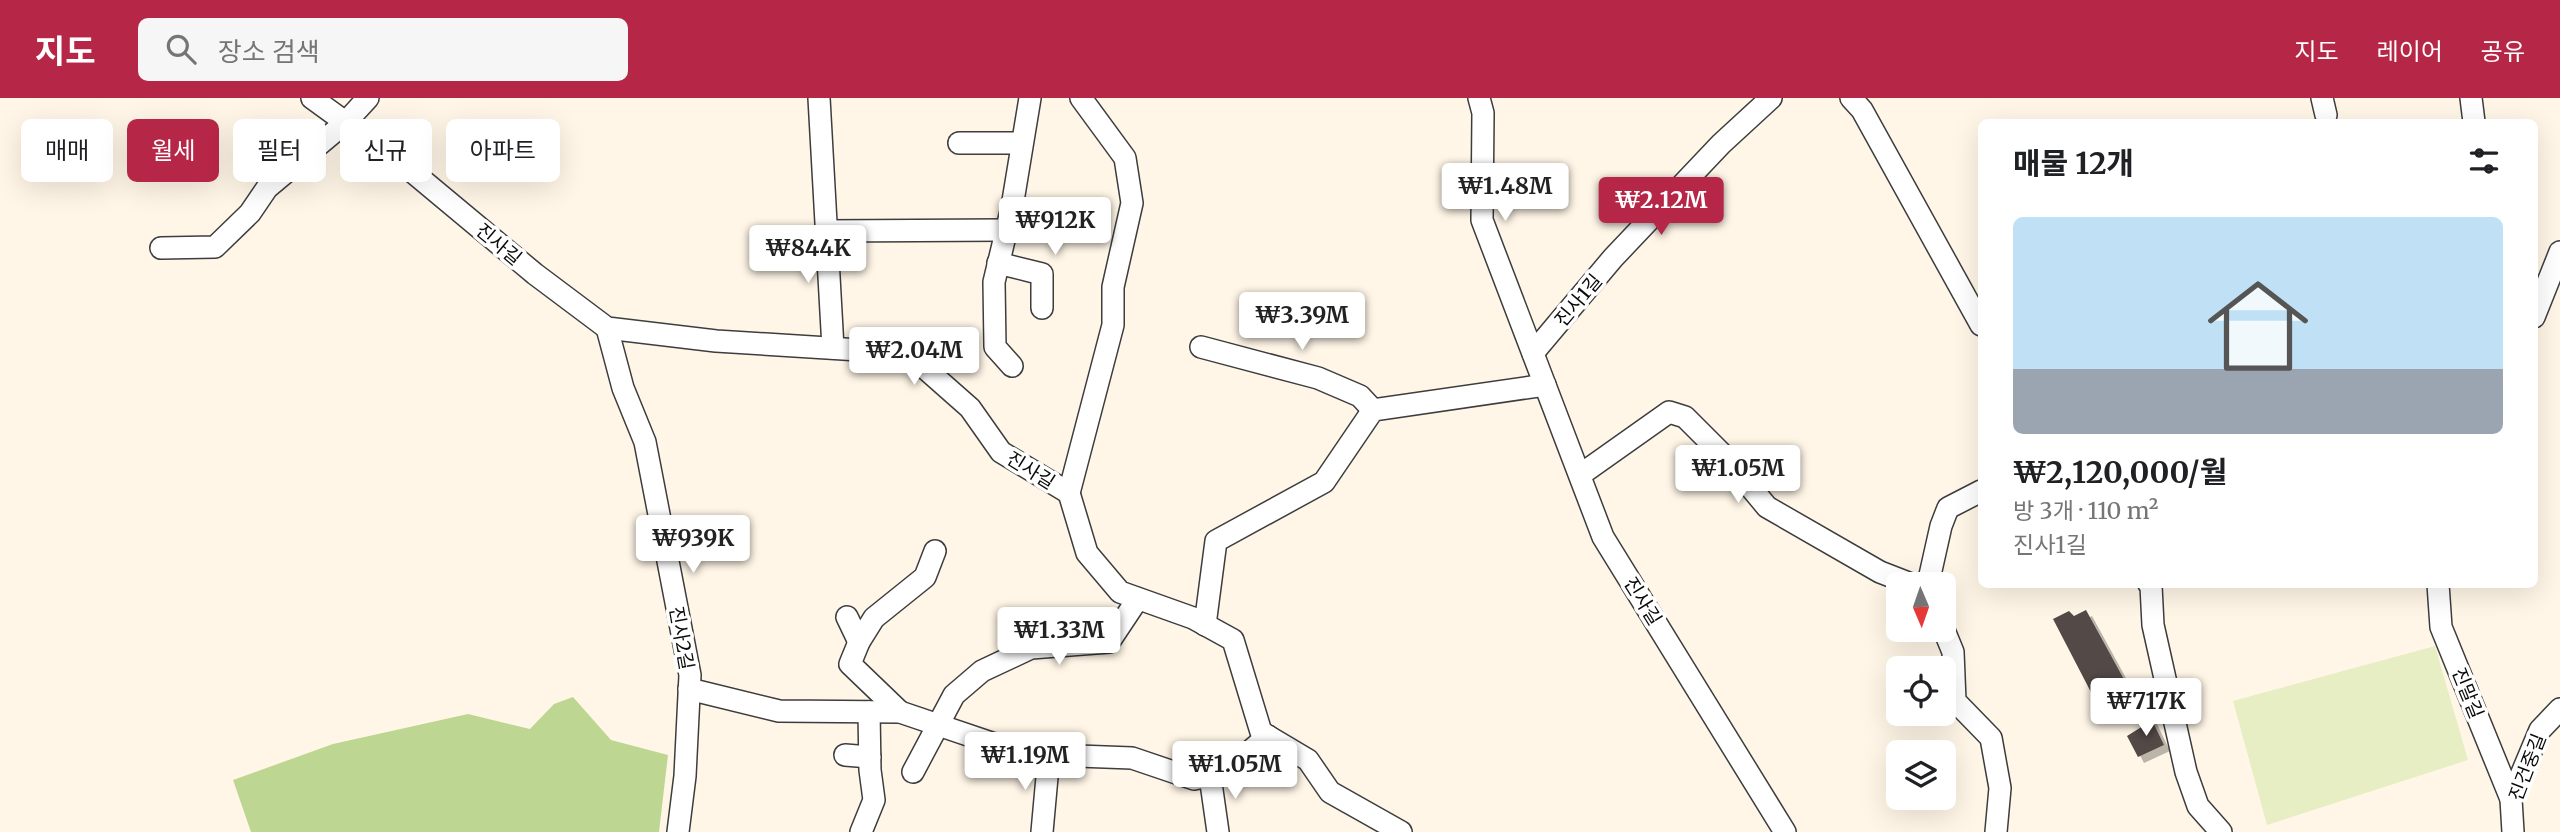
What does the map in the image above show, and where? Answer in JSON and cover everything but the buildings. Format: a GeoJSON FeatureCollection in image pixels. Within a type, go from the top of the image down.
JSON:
{"type":"FeatureCollection","features":[{"type":"Feature","properties":{"kind":"street","name":"진사길"},"geometry":{"type":"LineString","coordinates":[[312,98],[342,119]]}},
{"type":"Feature","properties":{"kind":"street"},"geometry":{"type":"LineString","coordinates":[[349,119],[368,98]]}},
{"type":"Feature","properties":{"kind":"street"},"geometry":{"type":"LineString","coordinates":[[819,98],[833,348]]}},
{"type":"Feature","properties":{"kind":"street"},"geometry":{"type":"LineString","coordinates":[[1012,366],[995,347],[994,282],[1012,207],[1030,98]]}},
{"type":"Feature","properties":{"kind":"street"},"geometry":{"type":"LineString","coordinates":[[1069,493],[1113,325],[1113,288],[1132,203],[1125,158],[1081,98]]}},
{"type":"Feature","properties":{"kind":"street","name":"진사길"},"geometry":{"type":"LineString","coordinates":[[1479,98],[1483,113],[1482,220],[1603,537],[1785,832]]}},
{"type":"Feature","properties":{"kind":"street","name":"진사1길"},"geometry":{"type":"LineString","coordinates":[[1533,353],[1613,258],[1721,144],[1771,98]]}},
{"type":"Feature","properties":{"kind":"street"},"geometry":{"type":"LineString","coordinates":[[1851,98],[1862,110],[1978,320]]}},
{"type":"Feature","properties":{"kind":"street"},"geometry":{"type":"LineString","coordinates":[[2472,98],[2474,119]]}},
{"type":"Feature","properties":{"kind":"street"},"geometry":{"type":"LineString","coordinates":[[161,248],[215,247],[250,213],[267,188],[340,127]]}},
{"type":"Feature","properties":{"kind":"street"},"geometry":{"type":"LineString","coordinates":[[959,143],[1021,143]]}},
{"type":"Feature","properties":{"kind":"street","name":"진사길"},"geometry":{"type":"LineString","coordinates":[[425,182],[535,274],[607,328],[716,341],[891,352],[919,363],[970,408],[1001,452],[1069,493],[1087,553],[1120,592],[1193,618],[1233,640],[1261,732],[1268,736]]}},
{"type":"Feature","properties":{"kind":"street"},"geometry":{"type":"LineString","coordinates":[[826,231],[1005,230]]}},
{"type":"Feature","properties":{"kind":"street"},"geometry":{"type":"LineString","coordinates":[[2538,307],[2560,252]]}},
{"type":"Feature","properties":{"kind":"street"},"geometry":{"type":"LineString","coordinates":[[998,262],[1042,274],[1042,308]]}},
{"type":"Feature","properties":{"kind":"street","name":"진사2길"},"geometry":{"type":"LineString","coordinates":[[607,328],[623,388],[645,442],[690,675],[685,776],[678,832]]}},
{"type":"Feature","properties":{"kind":"street"},"geometry":{"type":"LineString","coordinates":[[1201,347],[1318,378],[1360,396],[1373,410]]}},
{"type":"Feature","properties":{"kind":"street"},"geometry":{"type":"LineString","coordinates":[[1205,625],[1216,541],[1324,482],[1373,410],[1545,385]]}},
{"type":"Feature","properties":{"kind":"street"},"geometry":{"type":"LineString","coordinates":[[1580,475],[1669,412],[1677,414],[1685,417],[1727,459],[1767,507],[1886,574]]}},
{"type":"Feature","properties":{"kind":"street"},"geometry":{"type":"LineString","coordinates":[[1931,572],[1941,526],[1948,509],[1978,493]]}},
{"type":"Feature","properties":{"kind":"street"},"geometry":{"type":"LineString","coordinates":[[900,712],[850,664],[859,642],[874,618],[925,577],[935,551]]}},
{"type":"Feature","properties":{"kind":"street"},"geometry":{"type":"LineString","coordinates":[[2149,588],[2153,625],[2186,772],[2198,806],[2221,832]]}},
{"type":"Feature","properties":{"kind":"street","name":"진말길"},"geometry":{"type":"LineString","coordinates":[[2438,588],[2441,627],[2511,799]]}},
{"type":"Feature","properties":{"kind":"street"},"geometry":{"type":"LineString","coordinates":[[913,772],[954,695],[982,671],[1031,648],[1109,642],[1136,597]]}},
{"type":"Feature","properties":{"kind":"street"},"geometry":{"type":"LineString","coordinates":[[847,617],[859,642]]}},
{"type":"Feature","properties":{"kind":"street"},"geometry":{"type":"LineString","coordinates":[[1949,642],[1954,652],[1955,701],[1991,738],[2000,788],[1996,832]]}},
{"type":"Feature","properties":{"kind":"street"},"geometry":{"type":"LineString","coordinates":[[689,690],[779,711],[900,712],[1024,754],[1132,758],[1194,779],[1224,773],[1268,736],[1308,760],[1330,792],[1401,832]]}},
{"type":"Feature","properties":{"kind":"street","name":"진건중길"},"geometry":{"type":"LineString","coordinates":[[2513,832],[2511,799],[2540,730],[2560,709]]}},
{"type":"Feature","properties":{"kind":"street"},"geometry":{"type":"LineString","coordinates":[[861,832],[874,800],[869,712]]}},
{"type":"Feature","properties":{"kind":"street"},"geometry":{"type":"LineString","coordinates":[[845,755],[870,757]]}},
{"type":"Feature","properties":{"kind":"street"},"geometry":{"type":"LineString","coordinates":[[1042,832],[1049,755]]}},
{"type":"Feature","properties":{"kind":"street"},"geometry":{"type":"LineString","coordinates":[[1210,776],[1218,832]]}},
{"type":"Feature","properties":{"kind":"green space"},"geometry":{"type":"Polygon","coordinates":[[[2435,646],[2468,760],[2267,825],[2233,701],[2435,646]]]}},
{"type":"Feature","properties":{"kind":"green space"},"geometry":{"type":"Polygon","coordinates":[[[573,697],[611,740],[668,755],[659,832],[251,832],[233,780],[333,744],[468,714],[530,729],[554,704],[573,697]]]}}]}
